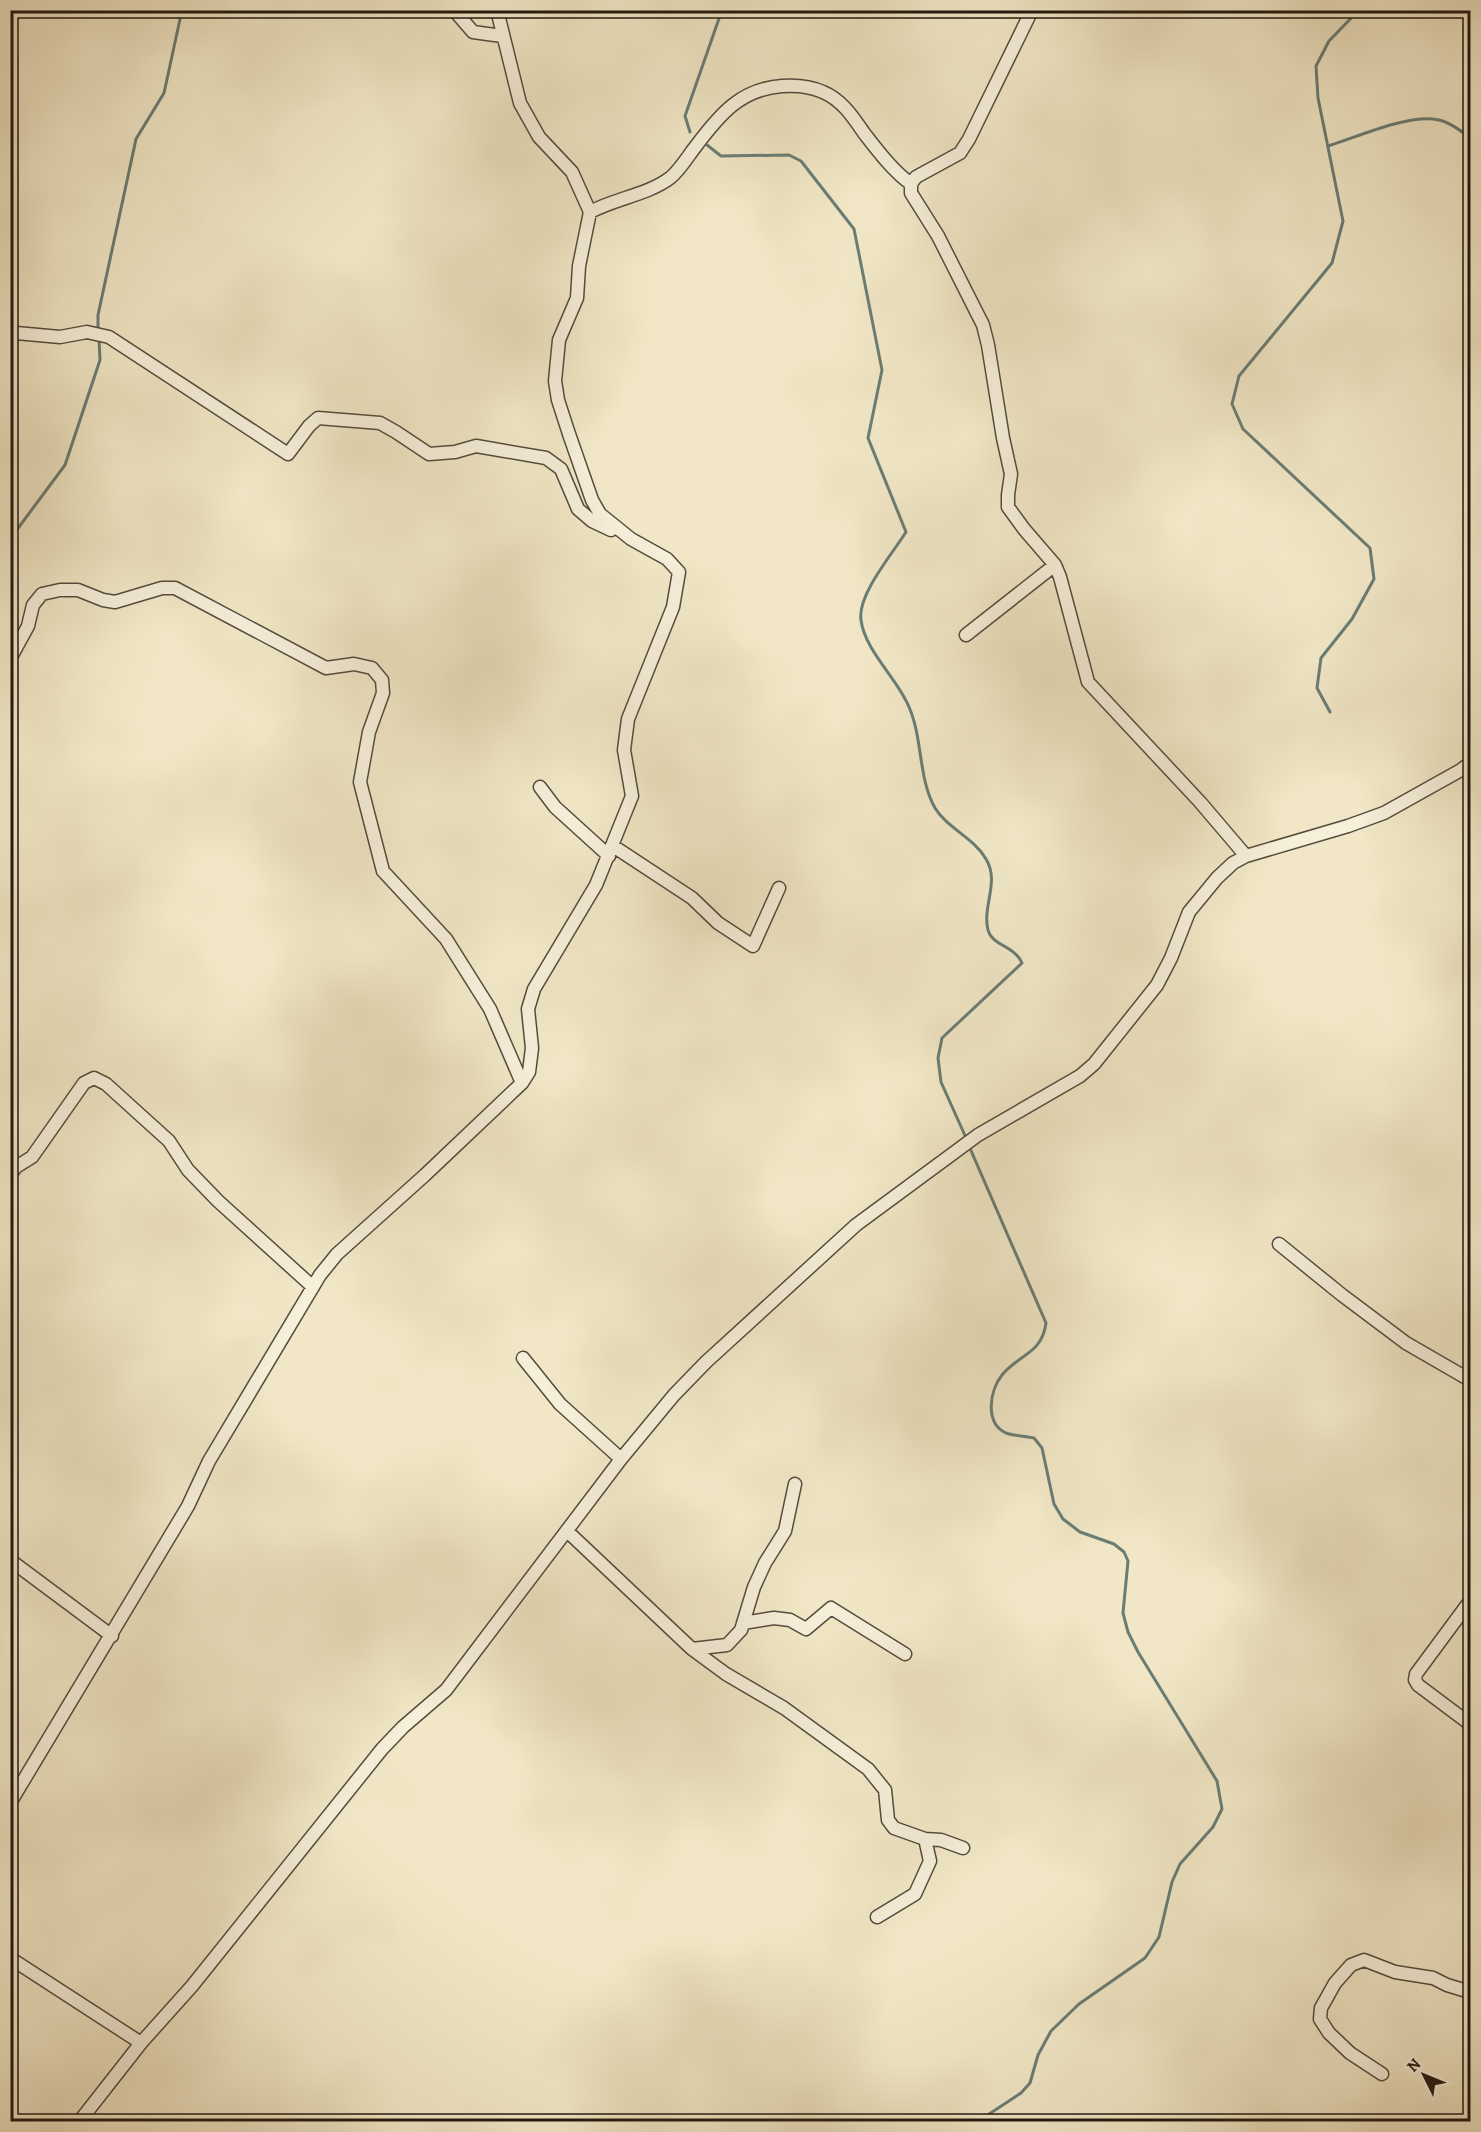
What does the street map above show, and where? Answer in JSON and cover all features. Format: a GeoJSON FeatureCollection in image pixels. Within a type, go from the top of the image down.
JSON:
{"type":"FeatureCollection","features":[{"type":"Feature","properties":{"kind":"street"},"geometry":{"type":"LineString","coordinates":[[454,10],[473,32],[502,36]]}},
{"type":"Feature","properties":{"kind":"street"},"geometry":{"type":"LineString","coordinates":[[496,10],[520,103],[539,137],[573,172],[590,212],[579,266],[577,298],[559,340],[555,381],[558,400],[592,500],[600,514],[631,539]]}},
{"type":"Feature","properties":{"kind":"street"},"geometry":{"type":"LineString","coordinates":[[911,184],[916,177],[960,153],[1032,10]]}},
{"type":"Feature","properties":{"kind":"street"},"geometry":{"type":"LineString","coordinates":[[590,212],[655,187],[672,176],[722,114],[742,97],[766,87],[796,85],[823,92],[847,109],[894,168],[911,184],[912,193],[938,236],[983,325],[1011,474],[1008,507],[1055,565],[1088,682],[1200,802],[1246,856]]}},
{"type":"Feature","properties":{"kind":"street"},"geometry":{"type":"LineString","coordinates":[[10,329],[16,333],[60,337],[87,332],[109,337],[288,453],[318,418],[380,423],[429,454],[454,452],[476,446],[546,459],[561,470],[578,509],[592,521],[667,559],[679,572],[673,607],[628,719],[624,750],[632,796],[596,885],[534,989],[528,1009],[532,1048],[529,1072],[522,1083],[336,1254],[313,1287],[208,1461],[188,1506],[10,1803]]}},
{"type":"Feature","properties":{"kind":"street"},"geometry":{"type":"LineString","coordinates":[[966,635],[1055,565]]}},
{"type":"Feature","properties":{"kind":"street"},"geometry":{"type":"LineString","coordinates":[[10,659],[28,626],[33,605],[42,594],[60,590],[78,590],[115,602],[162,588],[175,588],[326,668],[354,664],[372,668],[382,680],[382,693],[369,732],[360,782],[383,872],[446,939],[490,1009],[522,1083]]}},
{"type":"Feature","properties":{"kind":"street"},"geometry":{"type":"LineString","coordinates":[[78,2121],[141,2043],[192,1986],[382,1749],[446,1690],[621,1460],[674,1395],[706,1362],[856,1225],[978,1135],[1080,1076],[1094,1064],[1157,985],[1171,958],[1189,912],[1217,878],[1233,863],[1246,856],[1384,813],[1470,763]]}},
{"type":"Feature","properties":{"kind":"street"},"geometry":{"type":"LineString","coordinates":[[540,787],[555,807],[611,851],[692,898],[718,923],[753,946],[779,888]]}},
{"type":"Feature","properties":{"kind":"street"},"geometry":{"type":"LineString","coordinates":[[10,1175],[16,1167],[33,1157],[84,1083],[94,1078],[106,1084],[169,1141],[188,1170],[218,1201],[313,1287]]}},
{"type":"Feature","properties":{"kind":"street"},"geometry":{"type":"LineString","coordinates":[[1279,1244],[1406,1343],[1470,1380]]}},
{"type":"Feature","properties":{"kind":"street"},"geometry":{"type":"LineString","coordinates":[[523,1358],[560,1404],[621,1460]]}},
{"type":"Feature","properties":{"kind":"street"},"geometry":{"type":"LineString","coordinates":[[692,1649],[727,1645],[741,1630],[754,1587],[765,1563],[785,1531],[795,1484]]}},
{"type":"Feature","properties":{"kind":"street"},"geometry":{"type":"LineString","coordinates":[[567,1531],[692,1649],[726,1674],[784,1708],[868,1769],[885,1790],[888,1820],[894,1828],[925,1839],[941,1840],[963,1848]]}},
{"type":"Feature","properties":{"kind":"street"},"geometry":{"type":"LineString","coordinates":[[10,1560],[112,1636]]}},
{"type":"Feature","properties":{"kind":"street"},"geometry":{"type":"LineString","coordinates":[[1470,1601],[1416,1674],[1415,1680],[1418,1685],[1470,1724]]}},
{"type":"Feature","properties":{"kind":"street"},"geometry":{"type":"LineString","coordinates":[[743,1623],[774,1617],[790,1620],[806,1629],[831,1608],[904,1654]]}},
{"type":"Feature","properties":{"kind":"street"},"geometry":{"type":"LineString","coordinates":[[877,1917],[915,1894],[930,1861],[925,1839]]}},
{"type":"Feature","properties":{"kind":"street"},"geometry":{"type":"LineString","coordinates":[[10,1958],[141,2043]]}},
{"type":"Feature","properties":{"kind":"street"},"geometry":{"type":"LineString","coordinates":[[1382,2074],[1350,2053],[1329,2033],[1320,2019],[1321,2008],[1335,1983],[1351,1965],[1364,1960],[1395,1972],[1433,1978],[1470,1992]]}},
{"type":"Feature","properties":{"kind":"waterway"},"geometry":{"type":"LineString","coordinates":[[98,330],[98,315],[136,139],[164,93],[182,10]]}},
{"type":"Feature","properties":{"kind":"waterway"},"geometry":{"type":"LineString","coordinates":[[690,132],[685,116],[722,10]]}},
{"type":"Feature","properties":{"kind":"waterway"},"geometry":{"type":"LineString","coordinates":[[1330,712],[1317,688],[1321,658],[1352,619],[1374,579],[1370,548],[1243,429],[1232,404],[1239,376],[1332,263],[1343,221],[1318,98],[1316,66],[1329,41],[1359,10]]}},
{"type":"Feature","properties":{"kind":"waterway"},"geometry":{"type":"LineString","coordinates":[[1328,146],[1380,128],[1421,119],[1443,121],[1470,138]]}},
{"type":"Feature","properties":{"kind":"waterway"},"geometry":{"type":"LineString","coordinates":[[707,145],[721,156],[789,155],[801,161],[854,229],[882,370],[868,438],[906,532],[870,587],[861,610],[861,620],[868,643],[909,707],[917,732],[926,784],[935,808],[947,822],[981,851],[990,868],[991,885],[987,912],[990,935],[998,943],[1014,952],[1022,963],[942,1038],[938,1058],[941,1082],[967,1140]]}},
{"type":"Feature","properties":{"kind":"waterway"},"geometry":{"type":"LineString","coordinates":[[10,539],[65,465],[100,360],[99,339]]}},
{"type":"Feature","properties":{"kind":"waterway"},"geometry":{"type":"LineString","coordinates":[[969,1146],[1046,1323],[1044,1333],[1035,1348],[1009,1368],[998,1381],[991,1406],[994,1422],[1006,1433],[1034,1438],[1042,1448],[1054,1504],[1063,1519],[1080,1532],[1114,1544],[1124,1552],[1128,1561],[1123,1613],[1128,1632],[1217,1781],[1222,1809],[1213,1827],[1180,1864],[1172,1882],[1159,1937],[1145,1958],[1079,2004],[1051,2031],[1038,2055],[1030,2083],[1021,2093],[977,2122]]}}]}
